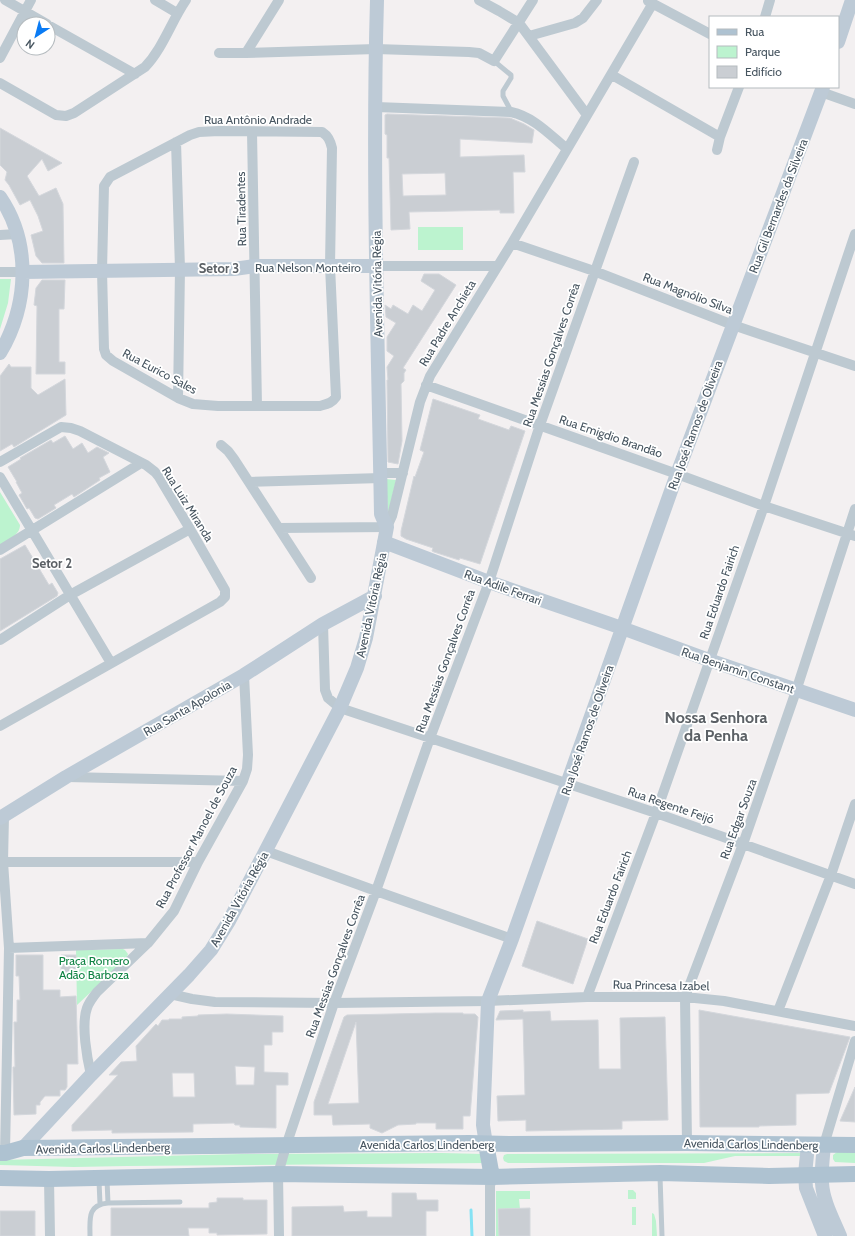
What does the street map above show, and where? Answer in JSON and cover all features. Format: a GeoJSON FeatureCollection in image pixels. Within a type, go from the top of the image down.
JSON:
{"type":"FeatureCollection","features":[{"type":"Feature","properties":{"kind":"main road","name":"Avenida Carlos Lindenberg"},"geometry":{"type":"LineString","coordinates":[[3,1153],[23,1148],[687,1143],[855,1145]]}},
{"type":"Feature","properties":{"kind":"main road"},"geometry":{"type":"LineString","coordinates":[[486,1144],[492,1177]]}},
{"type":"Feature","properties":{"kind":"main road"},"geometry":{"type":"LineString","coordinates":[[0,1178],[49,1179],[278,1174],[492,1177],[660,1173],[769,1176],[855,1174]]}},
{"type":"Feature","properties":{"kind":"street"},"geometry":{"type":"LineString","coordinates":[[5,0],[33,16]]}},
{"type":"Feature","properties":{"kind":"street"},"geometry":{"type":"LineString","coordinates":[[0,58],[32,0]]}},
{"type":"Feature","properties":{"kind":"street"},"geometry":{"type":"LineString","coordinates":[[155,0],[177,13]]}},
{"type":"Feature","properties":{"kind":"street"},"geometry":{"type":"LineString","coordinates":[[0,83],[56,115],[66,116],[74,113],[135,74],[153,58],[177,13],[186,0]]}},
{"type":"Feature","properties":{"kind":"street"},"geometry":{"type":"LineString","coordinates":[[246,53],[279,0]]}},
{"type":"Feature","properties":{"kind":"street","name":"Avenida Vitória Régia"},"geometry":{"type":"LineString","coordinates":[[23,1148],[91,1074],[211,950],[229,921],[266,851],[340,708],[357,668],[366,638],[387,527],[382,514],[376,266],[377,0]]}},
{"type":"Feature","properties":{"kind":"street"},"geometry":{"type":"LineString","coordinates":[[480,0],[518,23],[587,115]]}},
{"type":"Feature","properties":{"kind":"street"},"geometry":{"type":"LineString","coordinates":[[219,53],[376,49],[469,52],[478,53],[494,61],[533,0]]}},
{"type":"Feature","properties":{"kind":"street"},"geometry":{"type":"LineString","coordinates":[[529,36],[575,23],[583,18],[597,0]]}},
{"type":"Feature","properties":{"kind":"street"},"geometry":{"type":"LineString","coordinates":[[765,16],[770,0]]}},
{"type":"Feature","properties":{"kind":"street"},"geometry":{"type":"LineString","coordinates":[[839,40],[850,21],[852,0]]}},
{"type":"Feature","properties":{"kind":"street"},"geometry":{"type":"LineString","coordinates":[[650,2],[709,33]]}},
{"type":"Feature","properties":{"kind":"street","name":"Rua Padre Anchieta"},"geometry":{"type":"LineString","coordinates":[[387,527],[393,512],[420,402],[426,385],[612,75],[650,2]]}},
{"type":"Feature","properties":{"kind":"street"},"geometry":{"type":"LineString","coordinates":[[56,29],[135,74]]}},
{"type":"Feature","properties":{"kind":"street"},"geometry":{"type":"LineString","coordinates":[[612,75],[720,137]]}},
{"type":"Feature","properties":{"kind":"street"},"geometry":{"type":"LineString","coordinates":[[717,150],[720,137],[739,88]]}},
{"type":"Feature","properties":{"kind":"street"},"geometry":{"type":"LineString","coordinates":[[822,90],[855,104]]}},
{"type":"Feature","properties":{"kind":"street","name":"Rua Gil Bernardes da Silveira"},"geometry":{"type":"LineString","coordinates":[[733,324],[822,90]]}},
{"type":"Feature","properties":{"kind":"street"},"geometry":{"type":"LineString","coordinates":[[376,106],[511,112],[531,120],[567,149]]}},
{"type":"Feature","properties":{"kind":"street","name":"Rua Antônio Andrade"},"geometry":{"type":"LineString","coordinates":[[102,271],[103,192],[107,180],[176,142],[199,132],[322,132],[328,136],[332,148],[330,266]]}},
{"type":"Feature","properties":{"kind":"street","name":"Rua Tiradentes"},"geometry":{"type":"LineString","coordinates":[[252,132],[257,406]]}},
{"type":"Feature","properties":{"kind":"street"},"geometry":{"type":"LineString","coordinates":[[176,142],[180,269],[178,398]]}},
{"type":"Feature","properties":{"kind":"street","name":"Rua Messias Gonçalves Corrêa"},"geometry":{"type":"LineString","coordinates":[[279,1236],[278,1174],[286,1146],[334,1003],[488,582],[540,425],[634,162]]}},
{"type":"Feature","properties":{"kind":"street"},"geometry":{"type":"LineString","coordinates":[[0,197],[9,213],[17,234],[22,255],[23,272],[18,313],[14,326],[0,353]]}},
{"type":"Feature","properties":{"kind":"street"},"geometry":{"type":"LineString","coordinates":[[0,235],[17,234]]}},
{"type":"Feature","properties":{"kind":"street","name":"Rua Eduardo Fairich"},"geometry":{"type":"LineString","coordinates":[[587,997],[656,813],[764,506],[855,234]]}},
{"type":"Feature","properties":{"kind":"street","name":"Rua Magnólio Silva"},"geometry":{"type":"LineString","coordinates":[[512,243],[594,271],[733,324],[855,366]]}},
{"type":"Feature","properties":{"kind":"street","name":"Rua Nelson Monteiro"},"geometry":{"type":"LineString","coordinates":[[23,272],[234,269],[255,266],[497,266]]}},
{"type":"Feature","properties":{"kind":"street","name":"Rua Eurico Sales"},"geometry":{"type":"LineString","coordinates":[[102,271],[104,349],[106,355],[113,361],[178,398],[193,404],[206,406],[320,406],[327,404],[336,397],[330,266]]}},
{"type":"Feature","properties":{"kind":"street"},"geometry":{"type":"LineString","coordinates":[[0,272],[23,272]]}},
{"type":"Feature","properties":{"kind":"street","name":"Rua José Ramos de Oliveira"},"geometry":{"type":"LineString","coordinates":[[486,1144],[483,1125],[488,1001],[568,783],[677,474],[733,324]]}},
{"type":"Feature","properties":{"kind":"street","name":"Rua Emigdio Brandão"},"geometry":{"type":"LineString","coordinates":[[426,385],[764,506],[851,535]]}},
{"type":"Feature","properties":{"kind":"street","name":"Rua Luiz Miranda"},"geometry":{"type":"LineString","coordinates":[[0,462],[61,427],[66,427],[80,431],[150,468],[159,477],[225,590],[226,597],[220,602],[111,663]]}},
{"type":"Feature","properties":{"kind":"street"},"geometry":{"type":"LineString","coordinates":[[220,446],[231,454],[311,578]]}},
{"type":"Feature","properties":{"kind":"street"},"geometry":{"type":"LineString","coordinates":[[0,550],[141,463]]}},
{"type":"Feature","properties":{"kind":"street"},"geometry":{"type":"LineString","coordinates":[[249,482],[381,476],[403,473]]}},
{"type":"Feature","properties":{"kind":"street"},"geometry":{"type":"LineString","coordinates":[[0,477],[111,663],[0,726]]}},
{"type":"Feature","properties":{"kind":"street","name":"Rua Edgar Souza"},"geometry":{"type":"LineString","coordinates":[[687,1143],[685,997],[743,844],[851,535],[855,510]]}},
{"type":"Feature","properties":{"kind":"street"},"geometry":{"type":"LineString","coordinates":[[279,528],[387,527]]}},
{"type":"Feature","properties":{"kind":"street"},"geometry":{"type":"LineString","coordinates":[[0,640],[70,595],[190,530]]}},
{"type":"Feature","properties":{"kind":"street","name":"Rua Adile Ferrari"},"geometry":{"type":"LineString","coordinates":[[384,542],[488,582],[622,628]]}},
{"type":"Feature","properties":{"kind":"street","name":"Rua Santa Apolonia"},"geometry":{"type":"LineString","coordinates":[[2,817],[66,777],[244,675],[323,624],[374,596]]}},
{"type":"Feature","properties":{"kind":"street"},"geometry":{"type":"LineString","coordinates":[[323,624],[325,690],[328,698],[333,704],[340,708]]}},
{"type":"Feature","properties":{"kind":"street","name":"Rua Benjamin Constant"},"geometry":{"type":"LineString","coordinates":[[622,628],[796,691],[855,710]]}},
{"type":"Feature","properties":{"kind":"street","name":"Rua Professor Manoel de Souza"},"geometry":{"type":"LineString","coordinates":[[91,1074],[86,1054],[85,1025],[86,1010],[90,1001],[97,992],[148,943],[174,911],[247,769],[248,755],[244,675]]}},
{"type":"Feature","properties":{"kind":"street","name":"Rua Regente Feijó"},"geometry":{"type":"LineString","coordinates":[[340,708],[656,813],[855,884]]}},
{"type":"Feature","properties":{"kind":"street"},"geometry":{"type":"LineString","coordinates":[[66,777],[242,781]]}},
{"type":"Feature","properties":{"kind":"street"},"geometry":{"type":"LineString","coordinates":[[778,1011],[831,875],[855,804]]}},
{"type":"Feature","properties":{"kind":"street"},"geometry":{"type":"LineString","coordinates":[[2,817],[2,862],[9,948],[3,1153]]}},
{"type":"Feature","properties":{"kind":"street"},"geometry":{"type":"LineString","coordinates":[[266,851],[512,939]]}},
{"type":"Feature","properties":{"kind":"street"},"geometry":{"type":"LineString","coordinates":[[2,862],[198,862]]}},
{"type":"Feature","properties":{"kind":"street"},"geometry":{"type":"LineString","coordinates":[[9,948],[148,943]]}},
{"type":"Feature","properties":{"kind":"street","name":"Rua Princesa Izabel"},"geometry":{"type":"LineString","coordinates":[[170,994],[215,1002],[334,1003],[488,1001],[587,997],[685,997],[724,1001],[855,1026]]}},
{"type":"Feature","properties":{"kind":"street"},"geometry":{"type":"LineString","coordinates":[[840,1236],[826,1200],[822,1182],[824,1145],[855,1041]]}},
{"type":"Feature","properties":{"kind":"street"},"geometry":{"type":"LineString","coordinates":[[808,1145],[805,1174],[806,1188],[825,1236]]}},
{"type":"Feature","properties":{"kind":"street"},"geometry":{"type":"LineString","coordinates":[[490,1236],[490,1186],[492,1177]]}},
{"type":"Feature","properties":{"kind":"street"},"geometry":{"type":"LineString","coordinates":[[49,1179],[50,1236]]}},
{"type":"Feature","properties":{"kind":"lane"},"geometry":{"type":"LineString","coordinates":[[494,61],[510,74],[510,80],[503,91],[503,96],[511,112]]}},
{"type":"Feature","properties":{"kind":"lane"},"geometry":{"type":"LineString","coordinates":[[660,1173],[662,1236]]}},
{"type":"Feature","properties":{"kind":"lane"},"geometry":{"type":"LineString","coordinates":[[103,1178],[108,1203]]}},
{"type":"Feature","properties":{"kind":"lane"},"geometry":{"type":"LineString","coordinates":[[100,1204],[103,1178]]}},
{"type":"Feature","properties":{"kind":"lane"},"geometry":{"type":"LineString","coordinates":[[90,1236],[90,1216],[93,1210],[100,1204],[180,1202]]}},
{"type":"Feature","properties":{"kind":"green space"},"geometry":{"type":"Polygon","coordinates":[[[418,227],[463,227],[463,250],[418,250],[418,227]]]}},
{"type":"Feature","properties":{"kind":"green space"},"geometry":{"type":"Polygon","coordinates":[[[0,279],[11,279],[8,303],[0,329],[0,279]]]}},
{"type":"Feature","properties":{"kind":"green space"},"geometry":{"type":"Polygon","coordinates":[[[386,479],[396,480],[388,514],[386,479]]]}},
{"type":"Feature","properties":{"kind":"green space"},"geometry":{"type":"Polygon","coordinates":[[[0,492],[20,525],[16,534],[0,545],[0,492]]]}},
{"type":"Feature","properties":{"kind":"green space","name":"Praça Romero Adão Barboza"},"geometry":{"type":"Polygon","coordinates":[[[123,949],[128,954],[126,959],[77,1005],[76,950],[123,949]]]}},
{"type":"Feature","properties":{"kind":"green space"},"geometry":{"type":"Polygon","coordinates":[[[837,1152],[855,1152],[855,1163],[835,1162],[833,1155],[837,1152]]]}},
{"type":"Feature","properties":{"kind":"green space"},"geometry":{"type":"Polygon","coordinates":[[[804,1153],[804,1156],[735,1156],[704,1163],[508,1163],[504,1161],[503,1158],[504,1155],[507,1154],[804,1153]]]}},
{"type":"Feature","properties":{"kind":"green space"},"geometry":{"type":"Polygon","coordinates":[[[242,1154],[483,1154],[487,1163],[74,1167],[0,1165],[0,1160],[242,1154]]]}},
{"type":"Feature","properties":{"kind":"green space"},"geometry":{"type":"Polygon","coordinates":[[[628,1190],[633,1190],[636,1193],[636,1199],[628,1199],[628,1190]]]}},
{"type":"Feature","properties":{"kind":"green space"},"geometry":{"type":"Polygon","coordinates":[[[496,1191],[530,1191],[530,1199],[519,1199],[520,1209],[499,1209],[499,1236],[496,1236],[496,1191]]]}},
{"type":"Feature","properties":{"kind":"green space"},"geometry":{"type":"Polygon","coordinates":[[[632,1207],[636,1207],[636,1225],[632,1225],[632,1207]]]}},
{"type":"Feature","properties":{"kind":"green space"},"geometry":{"type":"Polygon","coordinates":[[[652,1213],[654,1214],[656,1221],[657,1236],[652,1236],[652,1213]]]}},
{"type":"Feature","properties":{"kind":"building"},"geometry":{"type":"Polygon","coordinates":[[[385,115],[510,118],[534,130],[532,143],[460,139],[460,157],[524,155],[525,172],[513,172],[514,213],[500,213],[500,210],[409,212],[410,229],[391,230],[389,158],[387,158],[385,115]],[[445,173],[402,174],[403,196],[446,195],[445,173]]]}},
{"type":"Feature","properties":{"kind":"building"},"geometry":{"type":"Polygon","coordinates":[[[0,128],[62,163],[48,171],[42,159],[27,176],[39,196],[56,188],[63,204],[64,263],[42,263],[36,256],[31,235],[43,231],[30,200],[20,205],[5,180],[7,172],[0,165],[0,128]]]}},
{"type":"Feature","properties":{"kind":"building"},"geometry":{"type":"Polygon","coordinates":[[[424,274],[439,274],[456,285],[403,368],[406,370],[404,373],[404,381],[401,384],[402,441],[398,464],[388,462],[387,367],[394,356],[387,351],[387,337],[396,323],[386,317],[385,305],[391,309],[393,305],[408,314],[413,305],[422,311],[435,290],[421,281],[424,274]]]}},
{"type":"Feature","properties":{"kind":"building"},"geometry":{"type":"Polygon","coordinates":[[[42,280],[65,280],[64,309],[59,309],[59,362],[65,362],[65,374],[36,374],[37,306],[34,305],[36,288],[42,280]]]}},
{"type":"Feature","properties":{"kind":"building"},"geometry":{"type":"Polygon","coordinates":[[[9,364],[11,367],[31,367],[31,388],[38,395],[65,379],[66,415],[14,447],[12,444],[0,451],[0,376],[9,364]]]}},
{"type":"Feature","properties":{"kind":"building"},"geometry":{"type":"Polygon","coordinates":[[[433,399],[480,415],[478,419],[509,430],[511,426],[525,431],[480,564],[460,558],[459,560],[434,552],[432,551],[433,548],[401,536],[414,476],[415,477],[424,452],[420,450],[433,399]]]}},
{"type":"Feature","properties":{"kind":"building"},"geometry":{"type":"Polygon","coordinates":[[[65,436],[73,449],[82,443],[88,453],[97,447],[109,453],[103,457],[110,472],[99,478],[100,480],[74,497],[72,494],[54,505],[56,508],[38,519],[35,518],[29,508],[27,509],[19,495],[22,493],[8,467],[21,459],[20,458],[51,440],[53,443],[65,436]]]}},
{"type":"Feature","properties":{"kind":"building"},"geometry":{"type":"Polygon","coordinates":[[[25,545],[49,585],[52,583],[58,593],[57,596],[0,631],[0,559],[25,545]]]}},
{"type":"Feature","properties":{"kind":"building"},"geometry":{"type":"Polygon","coordinates":[[[537,921],[588,939],[573,984],[522,966],[537,921]]]}},
{"type":"Feature","properties":{"kind":"building"},"geometry":{"type":"Polygon","coordinates":[[[16,955],[43,955],[43,990],[60,990],[60,997],[76,996],[78,1064],[67,1064],[67,1087],[65,1090],[60,1090],[60,1096],[45,1096],[40,1102],[40,1105],[36,1105],[36,1114],[14,1115],[14,1022],[17,1022],[17,1000],[20,1000],[19,976],[16,976],[16,955]]]}},
{"type":"Feature","properties":{"kind":"building"},"geometry":{"type":"Polygon","coordinates":[[[61,955],[76,955],[77,977],[61,977],[61,955]]]}},
{"type":"Feature","properties":{"kind":"building"},"geometry":{"type":"Polygon","coordinates":[[[523,1010],[523,1012],[550,1011],[551,1021],[598,1020],[599,1069],[621,1069],[620,1018],[665,1017],[668,1120],[622,1121],[622,1129],[526,1131],[526,1120],[498,1121],[497,1096],[525,1095],[523,1019],[496,1020],[500,1011],[523,1010]]]}},
{"type":"Feature","properties":{"kind":"building"},"geometry":{"type":"Polygon","coordinates":[[[699,1010],[850,1037],[829,1093],[796,1094],[796,1125],[759,1127],[700,1127],[699,1010]]]}},
{"type":"Feature","properties":{"kind":"building"},"geometry":{"type":"Polygon","coordinates":[[[436,1013],[475,1014],[478,1017],[470,1116],[463,1116],[463,1129],[436,1129],[436,1123],[416,1123],[398,1125],[382,1133],[370,1128],[370,1124],[333,1125],[332,1115],[314,1115],[314,1102],[344,1017],[347,1015],[436,1013]],[[356,1022],[328,1104],[359,1103],[356,1022]]]}},
{"type":"Feature","properties":{"kind":"building"},"geometry":{"type":"Polygon","coordinates":[[[227,1014],[283,1016],[283,1032],[272,1032],[272,1045],[264,1045],[264,1072],[288,1073],[288,1085],[276,1085],[276,1128],[240,1127],[240,1125],[235,1125],[234,1123],[193,1124],[193,1132],[112,1133],[112,1130],[72,1131],[72,1125],[118,1075],[109,1075],[121,1062],[137,1061],[136,1046],[156,1024],[158,1026],[162,1020],[182,1019],[182,1017],[227,1014]],[[235,1066],[236,1085],[254,1085],[255,1067],[235,1066]],[[172,1073],[173,1097],[195,1097],[194,1073],[172,1073]]]}},
{"type":"Feature","properties":{"kind":"building"},"geometry":{"type":"Polygon","coordinates":[[[855,1087],[855,1122],[840,1121],[855,1087]]]}},
{"type":"Feature","properties":{"kind":"building"},"geometry":{"type":"Polygon","coordinates":[[[392,1193],[416,1193],[417,1200],[438,1200],[438,1211],[426,1211],[426,1236],[292,1236],[292,1207],[343,1206],[344,1212],[367,1211],[367,1217],[392,1217],[392,1193]]]}},
{"type":"Feature","properties":{"kind":"building"},"geometry":{"type":"Polygon","coordinates":[[[217,1198],[267,1200],[267,1234],[217,1235],[217,1233],[209,1233],[209,1228],[188,1228],[189,1236],[111,1236],[111,1208],[209,1208],[209,1203],[217,1202],[217,1198]]]}},
{"type":"Feature","properties":{"kind":"building"},"geometry":{"type":"Polygon","coordinates":[[[530,1208],[530,1236],[499,1236],[498,1209],[530,1208]]]}},
{"type":"Feature","properties":{"kind":"building"},"geometry":{"type":"Polygon","coordinates":[[[0,1211],[35,1211],[35,1236],[0,1236],[0,1211]]]}},
{"type":"Feature","properties":{"kind":"waterway"},"geometry":{"type":"LineString","coordinates":[[471,1210],[472,1236]]}},
{"type":"Feature","properties":{"kind":"district","name":"Setor 3"},"geometry":{"type":"Point","coordinates":[219,268]}},
{"type":"Feature","properties":{"kind":"district","name":"Setor 2"},"geometry":{"type":"Point","coordinates":[52,563]}},
{"type":"Feature","properties":{"kind":"district","name":"Nossa Senhora da Penha"},"geometry":{"type":"Point","coordinates":[716,726]}}]}
